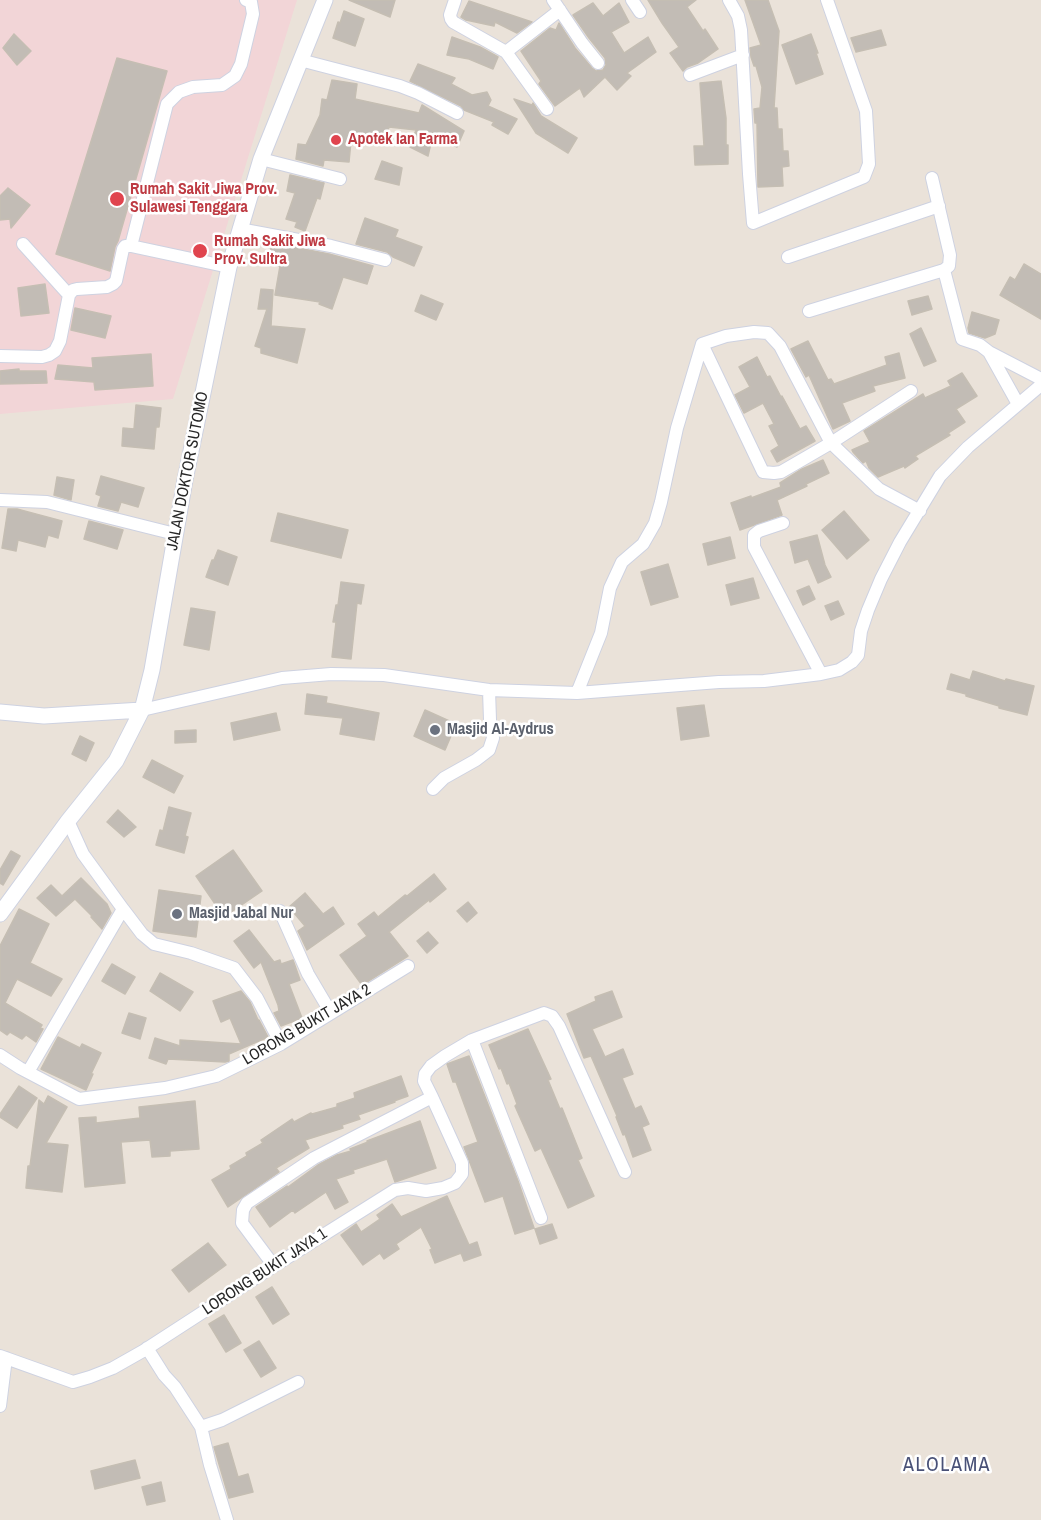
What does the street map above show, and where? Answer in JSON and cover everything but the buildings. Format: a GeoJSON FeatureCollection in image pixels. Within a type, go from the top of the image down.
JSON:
{"type":"FeatureCollection","features":[{"type":"Feature","properties":{"kind":"street"},"geometry":{"type":"LineString","coordinates":[[131,246],[167,104],[179,92],[193,87],[222,85],[235,76],[241,64],[253,14],[251,2],[246,0]]}},
{"type":"Feature","properties":{"kind":"street","name":"JALAN DOKTOR SUTOMO"},"geometry":{"type":"LineString","coordinates":[[0,914],[116,760],[142,710],[229,267],[261,159],[325,0]]}},
{"type":"Feature","properties":{"kind":"street"},"geometry":{"type":"LineString","coordinates":[[455,0],[450,15],[453,22],[506,51],[547,109]]}},
{"type":"Feature","properties":{"kind":"street"},"geometry":{"type":"LineString","coordinates":[[632,0],[640,12]]}},
{"type":"Feature","properties":{"kind":"street"},"geometry":{"type":"LineString","coordinates":[[729,0],[738,16],[741,30],[753,223],[864,177],[869,164],[866,111],[827,0]]}},
{"type":"Feature","properties":{"kind":"street"},"geometry":{"type":"LineString","coordinates":[[506,51],[556,5],[598,63]]}},
{"type":"Feature","properties":{"kind":"street"},"geometry":{"type":"LineString","coordinates":[[690,75],[743,55]]}},
{"type":"Feature","properties":{"kind":"street"},"geometry":{"type":"LineString","coordinates":[[300,60],[399,86],[457,113]]}},
{"type":"Feature","properties":{"kind":"street"},"geometry":{"type":"LineString","coordinates":[[261,159],[340,179]]}},
{"type":"Feature","properties":{"kind":"street"},"geometry":{"type":"LineString","coordinates":[[809,311],[945,270],[949,266],[950,255],[932,178]]}},
{"type":"Feature","properties":{"kind":"street"},"geometry":{"type":"LineString","coordinates":[[788,257],[939,206]]}},
{"type":"Feature","properties":{"kind":"street"},"geometry":{"type":"LineString","coordinates":[[239,229],[331,246],[386,260]]}},
{"type":"Feature","properties":{"kind":"street"},"geometry":{"type":"LineString","coordinates":[[23,244],[69,295]]}},
{"type":"Feature","properties":{"kind":"street"},"geometry":{"type":"LineString","coordinates":[[0,356],[42,357],[55,351],[60,341],[69,295],[77,289],[112,285],[116,281],[125,246],[229,267]]}},
{"type":"Feature","properties":{"kind":"street"},"geometry":{"type":"LineString","coordinates":[[945,270],[962,339],[980,345],[1041,379]]}},
{"type":"Feature","properties":{"kind":"street"},"geometry":{"type":"LineString","coordinates":[[702,344],[726,336],[754,332],[768,333],[780,346],[831,443],[879,489],[920,511]]}},
{"type":"Feature","properties":{"kind":"street"},"geometry":{"type":"LineString","coordinates":[[702,344],[763,472],[781,472],[831,443],[911,391]]}},
{"type":"Feature","properties":{"kind":"street"},"geometry":{"type":"LineString","coordinates":[[577,693],[601,633],[610,588],[622,562],[644,544],[655,523],[677,428],[702,344]]}},
{"type":"Feature","properties":{"kind":"street"},"geometry":{"type":"LineString","coordinates":[[989,352],[1018,404]]}},
{"type":"Feature","properties":{"kind":"street"},"geometry":{"type":"LineString","coordinates":[[0,712],[44,716],[142,710],[282,678],[331,674],[384,675],[489,690],[577,693],[719,682],[764,681],[839,670],[858,655],[861,631],[881,579],[900,542],[940,476],[968,447],[1041,385]]}},
{"type":"Feature","properties":{"kind":"street"},"geometry":{"type":"LineString","coordinates":[[0,500],[47,502],[175,534]]}},
{"type":"Feature","properties":{"kind":"street"},"geometry":{"type":"LineString","coordinates":[[783,523],[754,535],[754,548],[821,674]]}},
{"type":"Feature","properties":{"kind":"street"},"geometry":{"type":"LineString","coordinates":[[433,789],[444,778],[489,750],[493,738],[489,690]]}},
{"type":"Feature","properties":{"kind":"street"},"geometry":{"type":"LineString","coordinates":[[68,821],[83,854],[142,934],[154,944],[191,953],[234,968],[257,998],[281,1044]]}},
{"type":"Feature","properties":{"kind":"street"},"geometry":{"type":"LineString","coordinates":[[28,1072],[123,909]]}},
{"type":"Feature","properties":{"kind":"street"},"geometry":{"type":"LineString","coordinates":[[280,911],[308,974],[331,1013]]}},
{"type":"Feature","properties":{"kind":"street","name":"LORONG BUKIT JAYA 2"},"geometry":{"type":"LineString","coordinates":[[0,1055],[79,1099],[165,1088],[216,1076],[281,1044],[408,966]]}},
{"type":"Feature","properties":{"kind":"street"},"geometry":{"type":"LineString","coordinates":[[274,1266],[242,1223],[243,1210],[247,1203],[314,1158],[435,1102],[424,1081],[425,1074],[431,1066],[472,1040],[544,1013],[552,1016],[559,1026],[625,1172]]}},
{"type":"Feature","properties":{"kind":"street"},"geometry":{"type":"LineString","coordinates":[[472,1040],[541,1218]]}},
{"type":"Feature","properties":{"kind":"street","name":"LORONG BUKIT JAYA 1"},"geometry":{"type":"LineString","coordinates":[[3,1357],[73,1382],[90,1377],[113,1368],[147,1348],[395,1190],[408,1188],[426,1191],[455,1183],[462,1174],[462,1163],[435,1102]]}},
{"type":"Feature","properties":{"kind":"street"},"geometry":{"type":"LineString","coordinates":[[147,1348],[201,1427],[210,1466],[227,1520]]}},
{"type":"Feature","properties":{"kind":"street"},"geometry":{"type":"LineString","coordinates":[[0,1406],[3,1357]]}},
{"type":"Feature","properties":{"kind":"street"},"geometry":{"type":"LineString","coordinates":[[201,1427],[222,1420],[298,1382]]}},
{"type":"Feature","properties":{"kind":"shaded area","name":"Rumah Sakit Jiwa Prov. Sulawesi Tenggara"},"geometry":{"type":"Polygon","coordinates":[[[0,0],[297,0],[173,399],[0,414],[0,0]]]}},
{"type":"Feature","properties":{"kind":"place","name":"Apotek Ian Farma"},"geometry":{"type":"Point","coordinates":[336,140]}},
{"type":"Feature","properties":{"kind":"place","name":"Rumah Sakit Jiwa Prov. Sulawesi Tenggara"},"geometry":{"type":"Point","coordinates":[117,199]}},
{"type":"Feature","properties":{"kind":"place","name":"Rumah Sakit Jiwa Prov. Sultra"},"geometry":{"type":"Point","coordinates":[200,251]}},
{"type":"Feature","properties":{"kind":"place","name":"Masjid Al-Aydrus"},"geometry":{"type":"Point","coordinates":[435,730]}},
{"type":"Feature","properties":{"kind":"place","name":"Masjid Jabal Nur"},"geometry":{"type":"Point","coordinates":[177,914]}},
{"type":"Feature","properties":{"kind":"district","name":"ALOLAMA"},"geometry":{"type":"Point","coordinates":[947,1466]}}]}
